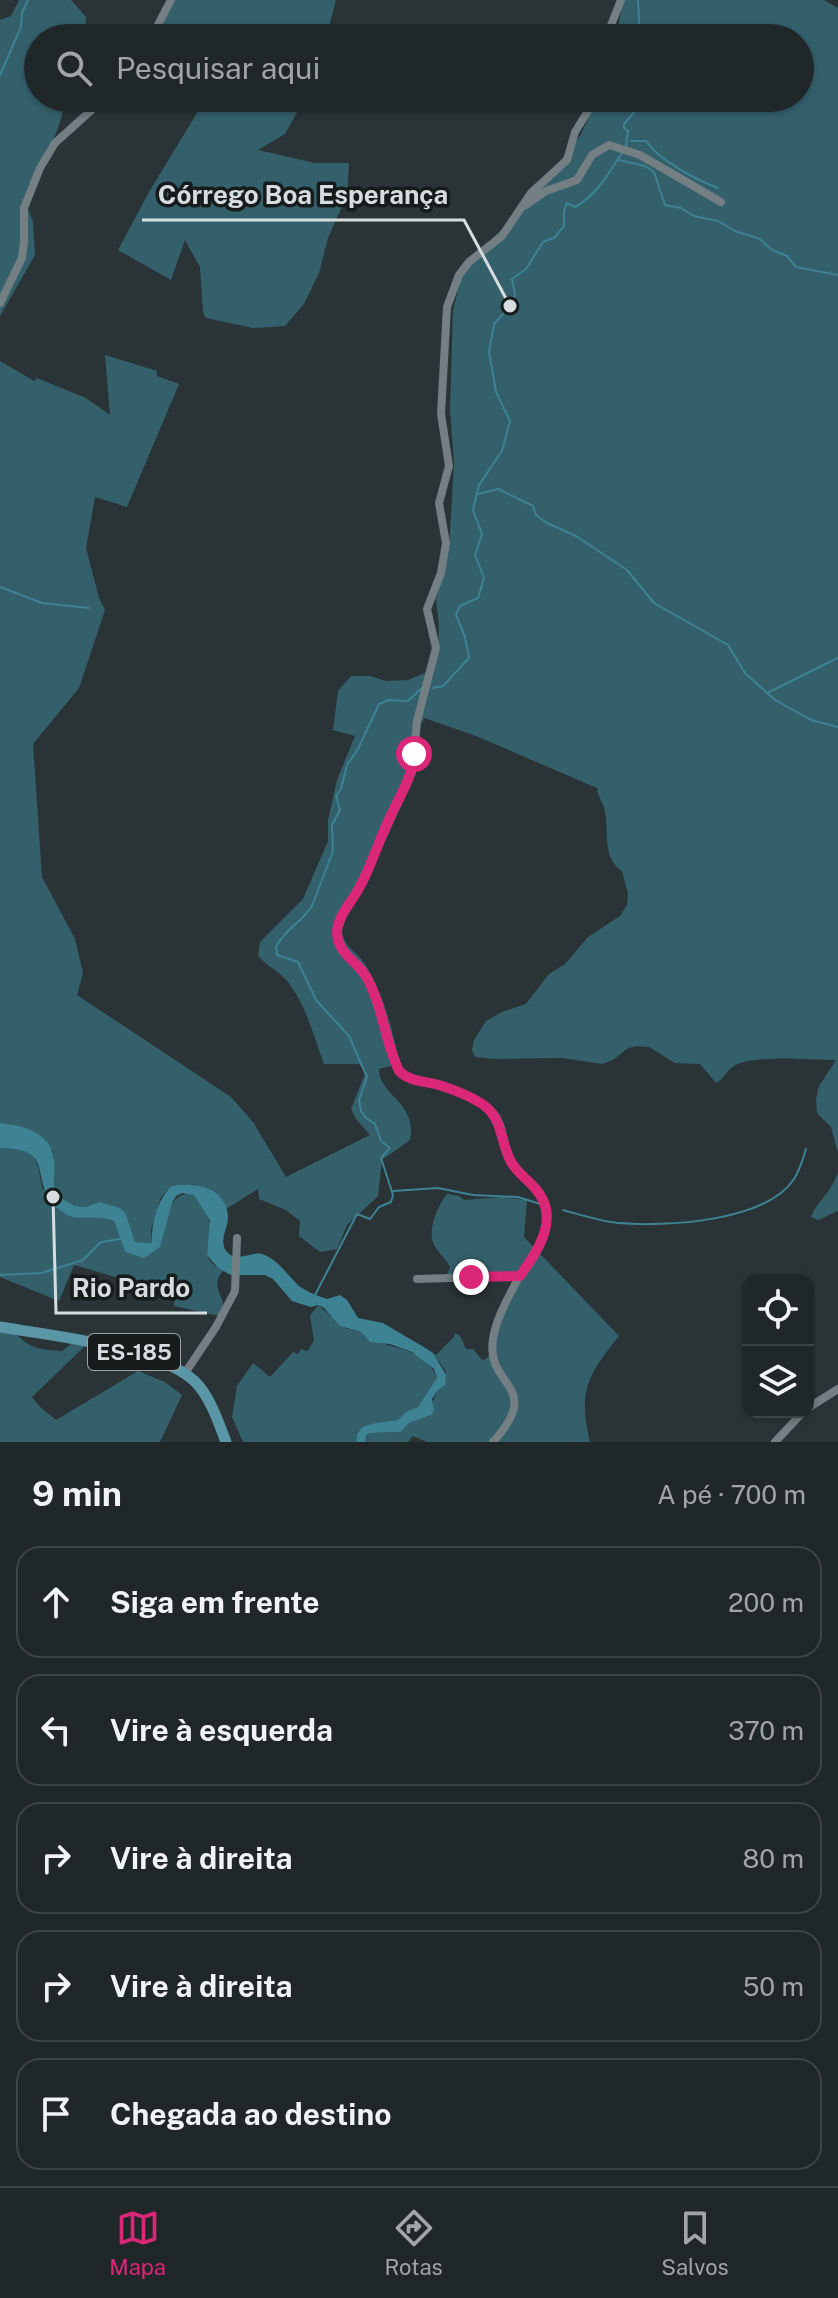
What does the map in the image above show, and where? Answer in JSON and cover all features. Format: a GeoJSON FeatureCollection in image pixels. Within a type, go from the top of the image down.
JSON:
{"type":"FeatureCollection","features":[{"type":"Feature","properties":{"kind":"main road","name":"ES-185"},"geometry":{"type":"LineString","coordinates":[[0,1327],[142,1354],[174,1365],[200,1387],[226,1442]]}},
{"type":"Feature","properties":{"kind":"street"},"geometry":{"type":"LineString","coordinates":[[158,24],[171,0]]}},
{"type":"Feature","properties":{"kind":"street"},"geometry":{"type":"LineString","coordinates":[[612,24],[621,0]]}},
{"type":"Feature","properties":{"kind":"street"},"geometry":{"type":"LineString","coordinates":[[0,303],[22,258],[24,208],[40,168],[55,143],[89,112]]}},
{"type":"Feature","properties":{"kind":"street"},"geometry":{"type":"LineString","coordinates":[[493,1442],[511,1422],[515,1410],[514,1399],[492,1351],[496,1327],[520,1276],[546,1232],[547,1219],[539,1194],[511,1162],[499,1122],[488,1108],[448,1088],[411,1079],[399,1071],[372,989],[363,971],[340,947],[337,933],[342,916],[359,888],[412,772],[417,721],[436,648],[427,609],[441,573],[446,543],[439,503],[449,466],[441,414],[447,307],[459,275],[469,262],[502,236],[518,209],[541,182],[567,160],[575,132],[587,112]]}},
{"type":"Feature","properties":{"kind":"street"},"geometry":{"type":"LineString","coordinates":[[518,209],[546,191],[577,180],[592,155],[609,145],[640,155],[721,202]]}},
{"type":"Feature","properties":{"kind":"street"},"geometry":{"type":"LineString","coordinates":[[185,1373],[232,1298],[237,1238]]}},
{"type":"Feature","properties":{"kind":"street"},"geometry":{"type":"LineString","coordinates":[[417,1279],[520,1276]]}},
{"type":"Feature","properties":{"kind":"street"},"geometry":{"type":"LineString","coordinates":[[814,1405],[838,1389]]}},
{"type":"Feature","properties":{"kind":"street"},"geometry":{"type":"LineString","coordinates":[[775,1442],[798,1418]]}},
{"type":"Feature","properties":{"kind":"shaded area"},"geometry":{"type":"Polygon","coordinates":[[[19,0],[71,0],[86,17],[86,24],[24,24],[24,112],[63,112],[27,206],[33,222],[35,255],[0,316],[0,20],[11,16],[19,0]]]}},
{"type":"Feature","properties":{"kind":"shaded area"},"geometry":{"type":"Polygon","coordinates":[[[174,0],[336,0],[330,24],[161,24],[174,0]]]}},
{"type":"Feature","properties":{"kind":"shaded area"},"geometry":{"type":"Polygon","coordinates":[[[623,0],[824,0],[838,8],[838,1153],[831,1127],[817,1113],[816,1099],[819,1086],[836,1060],[784,1058],[743,1062],[716,1083],[700,1064],[675,1063],[649,1047],[628,1048],[602,1064],[562,1058],[475,1057],[472,1050],[474,1040],[486,1021],[526,1004],[549,974],[565,964],[588,937],[620,916],[627,905],[628,894],[622,871],[611,859],[604,809],[597,788],[476,736],[424,718],[416,769],[340,922],[344,939],[368,969],[388,1015],[399,1064],[379,1069],[380,1078],[408,1117],[410,1140],[382,1160],[378,1196],[347,1225],[337,1249],[320,1252],[299,1236],[300,1221],[286,1210],[259,1199],[258,1189],[226,1209],[210,1190],[188,1184],[171,1186],[161,1197],[151,1229],[152,1243],[135,1242],[126,1214],[99,1202],[85,1207],[75,1206],[56,1195],[53,1151],[12,1124],[0,1123],[0,361],[34,381],[37,378],[86,398],[110,415],[105,355],[157,371],[157,376],[179,384],[127,507],[95,497],[86,548],[105,610],[79,688],[33,744],[42,877],[75,939],[83,973],[77,995],[231,1097],[253,1122],[286,1177],[370,1135],[351,1109],[366,1071],[359,1064],[324,1064],[294,990],[258,956],[260,942],[303,899],[328,841],[328,820],[337,780],[355,736],[333,730],[338,691],[351,676],[370,676],[386,681],[408,680],[425,673],[438,652],[436,599],[449,551],[454,463],[450,410],[453,310],[462,274],[548,177],[580,136],[591,112],[814,112],[814,24],[619,24],[623,0]]]}},
{"type":"Feature","properties":{"kind":"shaded area"},"geometry":{"type":"Polygon","coordinates":[[[198,112],[297,112],[285,134],[258,150],[315,163],[349,163],[347,195],[328,238],[319,273],[304,304],[285,326],[253,328],[206,318],[200,267],[185,240],[171,280],[118,250],[198,112]]]}},
{"type":"Feature","properties":{"kind":"shaded area"},"geometry":{"type":"Polygon","coordinates":[[[0,1123],[16,1125],[40,1135],[51,1147],[56,1195],[75,1206],[85,1207],[99,1202],[120,1208],[126,1214],[135,1242],[152,1243],[156,1213],[171,1186],[199,1186],[216,1193],[226,1207],[228,1217],[223,1244],[231,1255],[267,1256],[306,1290],[327,1299],[340,1295],[347,1300],[358,1318],[383,1323],[433,1353],[446,1375],[445,1385],[432,1399],[434,1411],[409,1423],[401,1432],[370,1433],[366,1435],[365,1442],[356,1442],[357,1433],[363,1427],[398,1420],[418,1407],[437,1378],[434,1369],[412,1352],[390,1344],[370,1342],[361,1332],[340,1326],[318,1305],[311,1307],[292,1301],[273,1279],[265,1275],[231,1275],[218,1268],[207,1255],[210,1221],[194,1195],[182,1193],[176,1196],[160,1247],[144,1258],[125,1252],[114,1221],[70,1216],[52,1202],[45,1191],[37,1161],[19,1150],[0,1148],[0,1123]]]}},
{"type":"Feature","properties":{"kind":"shaded area"},"geometry":{"type":"Polygon","coordinates":[[[0,1148],[21,1150],[32,1156],[42,1188],[79,1218],[104,1216],[114,1221],[125,1252],[159,1247],[172,1203],[185,1194],[194,1194],[210,1224],[208,1255],[215,1266],[223,1271],[217,1282],[224,1317],[174,1306],[175,1290],[136,1283],[74,1265],[59,1301],[0,1277],[0,1148]]]}},
{"type":"Feature","properties":{"kind":"shaded area"},"geometry":{"type":"Polygon","coordinates":[[[838,1172],[838,1211],[818,1220],[811,1217],[832,1186],[838,1172]]]}},
{"type":"Feature","properties":{"kind":"shaded area"},"geometry":{"type":"Polygon","coordinates":[[[447,1194],[464,1200],[503,1197],[527,1200],[524,1237],[619,1336],[599,1362],[588,1385],[585,1410],[590,1442],[427,1442],[413,1436],[408,1442],[365,1442],[366,1434],[401,1432],[409,1423],[431,1415],[434,1398],[446,1372],[433,1353],[436,1355],[455,1333],[460,1336],[466,1349],[473,1349],[483,1361],[489,1356],[495,1332],[517,1286],[515,1272],[446,1277],[450,1267],[434,1245],[432,1226],[447,1194]]]}},
{"type":"Feature","properties":{"kind":"shaded area"},"geometry":{"type":"Polygon","coordinates":[[[318,1305],[345,1328],[406,1350],[424,1360],[437,1378],[431,1389],[419,1406],[398,1420],[375,1423],[357,1432],[356,1442],[243,1442],[232,1417],[237,1386],[253,1363],[270,1377],[293,1352],[298,1354],[301,1349],[308,1351],[314,1340],[310,1316],[318,1305]]]}},
{"type":"Feature","properties":{"kind":"shaded area"},"geometry":{"type":"Polygon","coordinates":[[[0,1327],[13,1330],[23,1341],[41,1349],[62,1351],[75,1341],[85,1346],[32,1397],[56,1420],[138,1371],[165,1382],[182,1395],[160,1442],[0,1442],[0,1327]]]}},
{"type":"Feature","properties":{"kind":"waterway"},"geometry":{"type":"LineString","coordinates":[[0,75],[21,27],[22,13],[28,0]]}},
{"type":"Feature","properties":{"kind":"waterway"},"geometry":{"type":"LineString","coordinates":[[638,0],[639,24]]}},
{"type":"Feature","properties":{"kind":"waterway"},"geometry":{"type":"LineString","coordinates":[[626,146],[628,131],[624,124],[635,112]]}},
{"type":"Feature","properties":{"kind":"waterway"},"geometry":{"type":"LineString","coordinates":[[631,141],[646,141],[669,162],[718,188]]}},
{"type":"Feature","properties":{"kind":"waterway"},"geometry":{"type":"LineString","coordinates":[[433,688],[443,686],[469,658],[456,615],[460,606],[478,598],[484,578],[475,555],[482,534],[473,510],[479,485],[502,451],[510,421],[496,392],[489,352],[494,324],[510,306],[515,295],[512,279],[526,269],[543,242],[554,238],[564,226],[567,203],[575,207],[590,196],[623,151]]}},
{"type":"Feature","properties":{"kind":"waterway"},"geometry":{"type":"LineString","coordinates":[[619,160],[645,166],[654,172],[665,205],[718,221],[735,231],[760,239],[772,250],[787,256],[796,267],[838,275]]}},
{"type":"Feature","properties":{"kind":"waterway"},"geometry":{"type":"LineString","coordinates":[[479,494],[498,489],[533,506],[536,515],[547,523],[576,536],[627,570],[654,603],[728,645],[745,673],[775,700],[811,720],[838,727]]}},
{"type":"Feature","properties":{"kind":"waterway"},"geometry":{"type":"LineString","coordinates":[[0,587],[42,603],[89,608]]}},
{"type":"Feature","properties":{"kind":"waterway"},"geometry":{"type":"LineString","coordinates":[[769,692],[838,658]]}},
{"type":"Feature","properties":{"kind":"waterway"},"geometry":{"type":"LineString","coordinates":[[315,1295],[357,1214],[370,1219],[379,1207],[391,1202],[393,1195],[381,1158],[390,1148],[381,1141],[375,1124],[361,1111],[359,1100],[367,1077],[349,1036],[316,1000],[298,962],[277,955],[276,947],[312,906],[333,851],[332,825],[340,810],[336,796],[347,765],[379,704],[389,700],[408,701],[423,687]]}},
{"type":"Feature","properties":{"kind":"waterway"},"geometry":{"type":"LineString","coordinates":[[563,1210],[604,1221],[638,1224],[687,1222],[738,1213],[761,1205],[780,1193],[796,1176],[806,1149]]}},
{"type":"Feature","properties":{"kind":"waterway"},"geometry":{"type":"LineString","coordinates":[[393,1191],[438,1188],[473,1195],[518,1197],[540,1204]]}},
{"type":"Feature","properties":{"kind":"waterway"},"geometry":{"type":"LineString","coordinates":[[0,1275],[42,1273],[83,1260],[101,1242],[120,1239]]}},
{"type":"Feature","properties":{"kind":"place","name":"Córrego Boa Esperança"},"geometry":{"type":"Point","coordinates":[510,306]}},
{"type":"Feature","properties":{"kind":"place","name":"Rio Pardo"},"geometry":{"type":"Point","coordinates":[53,1197]}},
{"type":"Feature","properties":{"kind":"route"},"geometry":{"type":"LineString","coordinates":[[414,754],[412,772],[404,792],[371,865],[342,916],[337,933],[340,947],[363,971],[372,989],[399,1071],[411,1079],[448,1088],[488,1108],[499,1122],[511,1162],[535,1188],[545,1205],[546,1232],[520,1276],[471,1277]]}}]}
